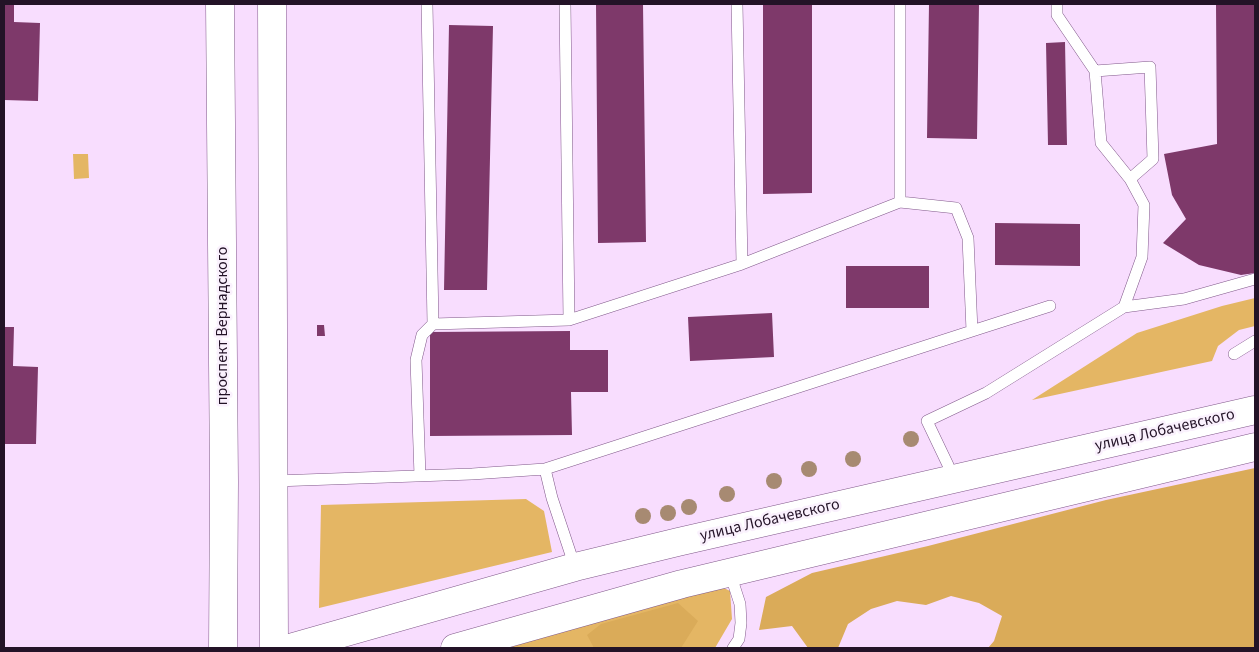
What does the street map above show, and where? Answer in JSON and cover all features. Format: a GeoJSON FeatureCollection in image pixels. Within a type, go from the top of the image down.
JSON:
{"type":"FeatureCollection","features":[{"type":"Feature","properties":{"kind":"main road","name":"проспект Вернадского"},"geometry":{"type":"LineString","coordinates":[[220,4],[224,482],[223,648]]}},
{"type":"Feature","properties":{"kind":"main road"},"geometry":{"type":"LineString","coordinates":[[272,4],[275,481],[274,648]]}},
{"type":"Feature","properties":{"kind":"main road","name":"улица Лобачевского"},"geometry":{"type":"LineString","coordinates":[[290,648],[575,567],[1255,410]]}},
{"type":"Feature","properties":{"kind":"main road"},"geometry":{"type":"LineString","coordinates":[[455,648],[682,584],[1255,447]]}},
{"type":"Feature","properties":{"kind":"lane"},"geometry":{"type":"LineString","coordinates":[[427,4],[433,324]]}},
{"type":"Feature","properties":{"kind":"lane"},"geometry":{"type":"LineString","coordinates":[[566,4],[570,320]]}},
{"type":"Feature","properties":{"kind":"lane"},"geometry":{"type":"LineString","coordinates":[[737,4],[742,264]]}},
{"type":"Feature","properties":{"kind":"lane"},"geometry":{"type":"LineString","coordinates":[[900,4],[900,202]]}},
{"type":"Feature","properties":{"kind":"lane"},"geometry":{"type":"LineString","coordinates":[[1057,4],[1057,14],[1094,72],[1101,143],[1130,179],[1144,205],[1142,257],[1124,307]]}},
{"type":"Feature","properties":{"kind":"lane"},"geometry":{"type":"LineString","coordinates":[[1094,72],[1150,67],[1153,159],[1130,179]]}},
{"type":"Feature","properties":{"kind":"lane"},"geometry":{"type":"LineString","coordinates":[[420,476],[416,360],[422,334],[433,324],[570,320],[742,264],[900,202],[956,208],[968,238],[972,331]]}},
{"type":"Feature","properties":{"kind":"lane"},"geometry":{"type":"LineString","coordinates":[[952,479],[948,465],[926,421],[986,394],[1124,307],[1184,298],[1255,279]]}},
{"type":"Feature","properties":{"kind":"lane"},"geometry":{"type":"LineString","coordinates":[[275,481],[545,469],[1050,306]]}},
{"type":"Feature","properties":{"kind":"lane"},"geometry":{"type":"LineString","coordinates":[[1234,354],[1255,341]]}},
{"type":"Feature","properties":{"kind":"lane"},"geometry":{"type":"LineString","coordinates":[[545,469],[552,498],[575,567]]}},
{"type":"Feature","properties":{"kind":"lane"},"geometry":{"type":"LineString","coordinates":[[730,573],[740,604],[741,623],[739,639],[733,648]]}},
{"type":"Feature","properties":{"kind":"shaded area"},"geometry":{"type":"Polygon","coordinates":[[[73,154],[88,154],[89,178],[74,179],[73,154]]]}},
{"type":"Feature","properties":{"kind":"shaded area"},"geometry":{"type":"Polygon","coordinates":[[[1255,298],[1255,326],[1239,330],[1218,346],[1212,361],[1032,400],[1137,333],[1222,306],[1255,298]]]}},
{"type":"Feature","properties":{"kind":"shaded area"},"geometry":{"type":"Polygon","coordinates":[[[1255,468],[1255,648],[988,648],[994,641],[1002,616],[979,603],[951,596],[926,605],[897,601],[871,609],[848,624],[838,648],[808,648],[792,626],[759,630],[766,597],[812,573],[928,546],[1106,500],[1255,468]]]}},
{"type":"Feature","properties":{"kind":"shaded area"},"geometry":{"type":"Polygon","coordinates":[[[526,499],[544,511],[552,552],[319,608],[321,505],[526,499]]]}},
{"type":"Feature","properties":{"kind":"shaded area"},"geometry":{"type":"Polygon","coordinates":[[[718,585],[730,591],[732,619],[715,648],[503,648],[718,585]]]}},
{"type":"Feature","properties":{"kind":"shaded area"},"geometry":{"type":"Polygon","coordinates":[[[678,603],[698,621],[681,648],[594,648],[587,635],[601,624],[678,603]]]}},
{"type":"Feature","properties":{"kind":"building"},"geometry":{"type":"Polygon","coordinates":[[[4,4],[14,4],[14,22],[40,23],[38,101],[4,100],[4,4]]]}},
{"type":"Feature","properties":{"kind":"building"},"geometry":{"type":"Polygon","coordinates":[[[596,4],[643,4],[646,242],[598,243],[596,4]]]}},
{"type":"Feature","properties":{"kind":"building"},"geometry":{"type":"Polygon","coordinates":[[[763,4],[812,4],[812,193],[763,194],[763,4]]]}},
{"type":"Feature","properties":{"kind":"building"},"geometry":{"type":"Polygon","coordinates":[[[929,4],[979,4],[977,139],[927,138],[929,4]]]}},
{"type":"Feature","properties":{"kind":"building"},"geometry":{"type":"Polygon","coordinates":[[[1216,4],[1255,4],[1255,273],[1241,275],[1199,265],[1163,243],[1186,219],[1172,195],[1164,154],[1217,144],[1216,4]]]}},
{"type":"Feature","properties":{"kind":"building"},"geometry":{"type":"Polygon","coordinates":[[[449,25],[493,26],[487,290],[444,290],[449,25]]]}},
{"type":"Feature","properties":{"kind":"building"},"geometry":{"type":"Polygon","coordinates":[[[1065,42],[1067,145],[1048,145],[1046,43],[1065,42]]]}},
{"type":"Feature","properties":{"kind":"building"},"geometry":{"type":"Polygon","coordinates":[[[995,223],[1080,224],[1080,266],[995,265],[995,223]]]}},
{"type":"Feature","properties":{"kind":"building"},"geometry":{"type":"Polygon","coordinates":[[[846,266],[929,266],[929,308],[846,308],[846,266]]]}},
{"type":"Feature","properties":{"kind":"building"},"geometry":{"type":"Polygon","coordinates":[[[772,313],[774,357],[690,361],[688,317],[772,313]]]}},
{"type":"Feature","properties":{"kind":"building"},"geometry":{"type":"Polygon","coordinates":[[[317,325],[324,325],[325,336],[317,336],[317,325]]]}},
{"type":"Feature","properties":{"kind":"building"},"geometry":{"type":"Polygon","coordinates":[[[4,327],[14,327],[13,366],[38,367],[36,444],[4,444],[4,327]]]}},
{"type":"Feature","properties":{"kind":"building"},"geometry":{"type":"Polygon","coordinates":[[[570,331],[570,350],[608,350],[608,392],[571,392],[572,435],[430,436],[430,332],[570,331]]]}}]}
